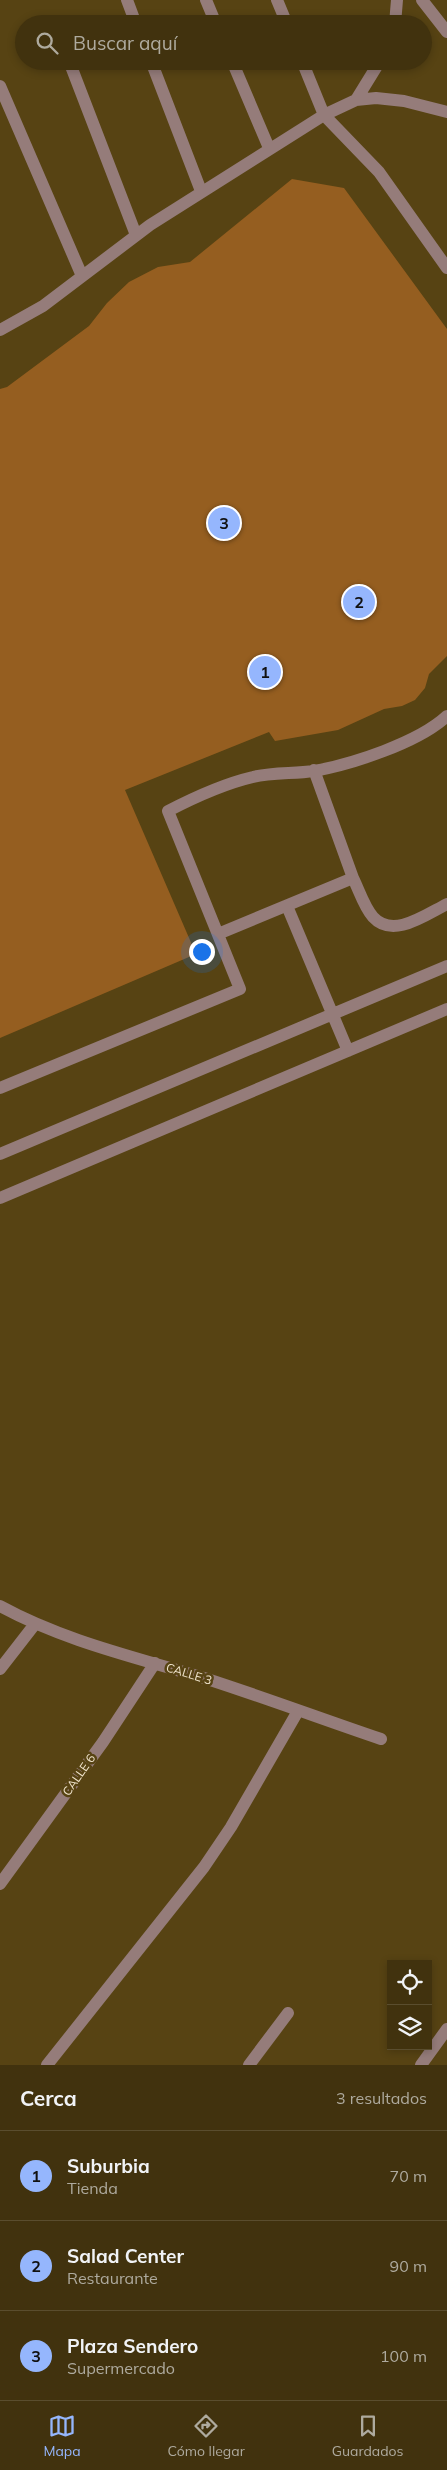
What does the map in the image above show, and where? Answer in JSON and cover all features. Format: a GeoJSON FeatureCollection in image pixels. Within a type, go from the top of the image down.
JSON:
{"type":"FeatureCollection","features":[{"type":"Feature","properties":{"kind":"street"},"geometry":{"type":"LineString","coordinates":[[127,0],[133,15]]}},
{"type":"Feature","properties":{"kind":"street"},"geometry":{"type":"LineString","coordinates":[[206,0],[212,15]]}},
{"type":"Feature","properties":{"kind":"street"},"geometry":{"type":"LineString","coordinates":[[277,0],[283,15]]}},
{"type":"Feature","properties":{"kind":"street"},"geometry":{"type":"LineString","coordinates":[[396,15],[397,0]]}},
{"type":"Feature","properties":{"kind":"street"},"geometry":{"type":"LineString","coordinates":[[422,0],[447,32]]}},
{"type":"Feature","properties":{"kind":"street"},"geometry":{"type":"LineString","coordinates":[[72,70],[136,235]]}},
{"type":"Feature","properties":{"kind":"street"},"geometry":{"type":"LineString","coordinates":[[154,70],[201,191]]}},
{"type":"Feature","properties":{"kind":"street"},"geometry":{"type":"LineString","coordinates":[[236,70],[269,148]]}},
{"type":"Feature","properties":{"kind":"street"},"geometry":{"type":"LineString","coordinates":[[306,70],[324,115],[379,172],[447,268]]}},
{"type":"Feature","properties":{"kind":"street"},"geometry":{"type":"LineString","coordinates":[[356,100],[374,70]]}},
{"type":"Feature","properties":{"kind":"street"},"geometry":{"type":"LineString","coordinates":[[0,86],[82,276]]}},
{"type":"Feature","properties":{"kind":"street"},"geometry":{"type":"LineString","coordinates":[[0,330],[43,306],[136,235],[201,191],[324,115],[356,100],[376,98],[404,100],[447,112]]}},
{"type":"Feature","properties":{"kind":"street"},"geometry":{"type":"LineString","coordinates":[[0,1088],[240,989],[168,811],[207,791],[255,776],[314,770],[382,752],[438,724],[447,716]]}},
{"type":"Feature","properties":{"kind":"street"},"geometry":{"type":"LineString","coordinates":[[314,770],[353,878],[372,916],[385,926],[399,927],[447,904]]}},
{"type":"Feature","properties":{"kind":"street"},"geometry":{"type":"LineString","coordinates":[[218,934],[353,878]]}},
{"type":"Feature","properties":{"kind":"street"},"geometry":{"type":"LineString","coordinates":[[287,906],[348,1051]]}},
{"type":"Feature","properties":{"kind":"street"},"geometry":{"type":"LineString","coordinates":[[0,1154],[447,966]]}},
{"type":"Feature","properties":{"kind":"street"},"geometry":{"type":"LineString","coordinates":[[0,1198],[447,1008]]}},
{"type":"Feature","properties":{"kind":"street","name":"CALLE 3"},"geometry":{"type":"LineString","coordinates":[[0,1606],[35,1624],[76,1640],[154,1663],[381,1739]]}},
{"type":"Feature","properties":{"kind":"street"},"geometry":{"type":"LineString","coordinates":[[0,1669],[35,1624]]}},
{"type":"Feature","properties":{"kind":"street","name":"CALLE 6"},"geometry":{"type":"LineString","coordinates":[[0,1884],[103,1742],[154,1663]]}},
{"type":"Feature","properties":{"kind":"street"},"geometry":{"type":"LineString","coordinates":[[47,2065],[204,1867],[231,1827],[298,1711]]}},
{"type":"Feature","properties":{"kind":"street"},"geometry":{"type":"LineString","coordinates":[[249,2065],[288,2014]]}},
{"type":"Feature","properties":{"kind":"street"},"geometry":{"type":"LineString","coordinates":[[421,2065],[447,2029]]}},
{"type":"Feature","properties":{"kind":"building"},"geometry":{"type":"Polygon","coordinates":[[[292,179],[344,188],[447,329],[447,656],[429,674],[425,688],[415,700],[402,706],[384,709],[338,730],[275,741],[269,732],[125,790],[196,954],[0,1038],[0,389],[7,387],[89,326],[107,303],[129,282],[158,267],[190,262],[292,179]]]}},
{"type":"Feature","properties":{"kind":"place","name":"Plaza Sendero"},"geometry":{"type":"Point","coordinates":[224,523]}},
{"type":"Feature","properties":{"kind":"place","name":"Salad Center"},"geometry":{"type":"Point","coordinates":[359,602]}},
{"type":"Feature","properties":{"kind":"place","name":"Suburbia"},"geometry":{"type":"Point","coordinates":[265,672]}}]}
